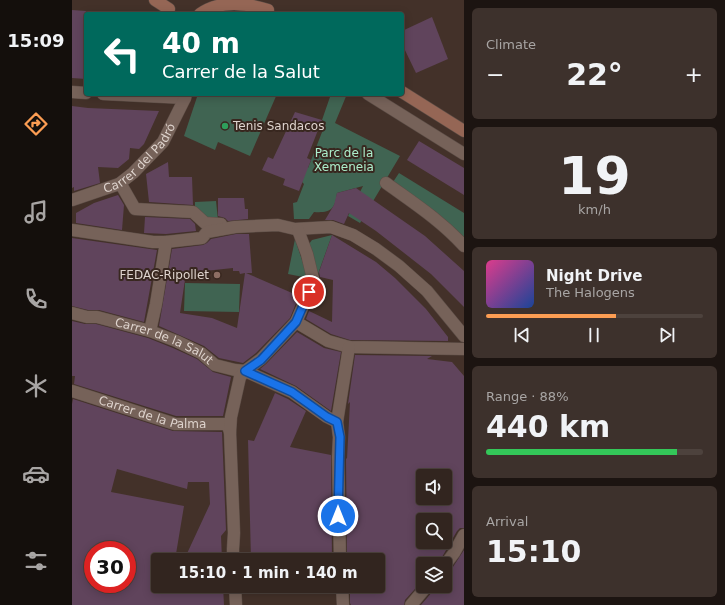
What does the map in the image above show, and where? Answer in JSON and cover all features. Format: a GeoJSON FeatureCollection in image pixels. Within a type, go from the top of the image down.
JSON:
{"type":"FeatureCollection","features":[{"type":"Feature","properties":{"kind":"main road"},"geometry":{"type":"LineString","coordinates":[[155,0],[170,8]]}},
{"type":"Feature","properties":{"kind":"main road"},"geometry":{"type":"LineString","coordinates":[[202,12],[206,0]]}},
{"type":"Feature","properties":{"kind":"main road"},"geometry":{"type":"LineString","coordinates":[[257,0],[272,12]]}},
{"type":"Feature","properties":{"kind":"main road"},"geometry":{"type":"LineString","coordinates":[[203,12],[219,5],[232,3],[243,9],[272,12]]}},
{"type":"Feature","properties":{"kind":"main road"},"geometry":{"type":"LineString","coordinates":[[404,93],[464,131]]}},
{"type":"Feature","properties":{"kind":"street"},"geometry":{"type":"LineString","coordinates":[[72,92],[84,93]]}},
{"type":"Feature","properties":{"kind":"street","name":"Carrer del Padró"},"geometry":{"type":"LineString","coordinates":[[72,200],[119,184],[133,173],[163,142],[185,96]]}},
{"type":"Feature","properties":{"kind":"street"},"geometry":{"type":"LineString","coordinates":[[371,96],[464,154]]}},
{"type":"Feature","properties":{"kind":"street"},"geometry":{"type":"LineString","coordinates":[[386,183],[432,216],[451,232],[464,246]]}},
{"type":"Feature","properties":{"kind":"street"},"geometry":{"type":"LineString","coordinates":[[119,184],[123,188],[135,209],[193,212],[205,224],[234,224],[235,227]]}},
{"type":"Feature","properties":{"kind":"street"},"geometry":{"type":"LineString","coordinates":[[72,230],[166,242],[202,238],[207,232],[235,227],[278,225],[298,230],[331,227],[353,235],[376,249],[399,266],[433,297],[464,336]]}},
{"type":"Feature","properties":{"kind":"street"},"geometry":{"type":"LineString","coordinates":[[298,230],[307,254],[313,279]]}},
{"type":"Feature","properties":{"kind":"street"},"geometry":{"type":"LineString","coordinates":[[150,331],[166,242]]}},
{"type":"Feature","properties":{"kind":"street"},"geometry":{"type":"LineString","coordinates":[[233,553],[234,533],[230,432],[231,417],[240,377],[245,371],[261,360],[296,322],[309,292]]}},
{"type":"Feature","properties":{"kind":"street","name":"Carrer de la Salut"},"geometry":{"type":"LineString","coordinates":[[72,313],[87,317],[97,317],[150,331],[176,341],[201,353],[215,364],[235,370],[245,371],[292,392],[327,417],[337,422]]}},
{"type":"Feature","properties":{"kind":"street"},"geometry":{"type":"LineString","coordinates":[[296,322],[328,341],[349,347],[464,349]]}},
{"type":"Feature","properties":{"kind":"street"},"geometry":{"type":"LineString","coordinates":[[339,553],[338,457],[340,437],[337,422],[349,347]]}},
{"type":"Feature","properties":{"kind":"street","name":"Carrer de la Palma"},"geometry":{"type":"LineString","coordinates":[[72,391],[175,424],[227,424],[230,432]]}},
{"type":"Feature","properties":{"kind":"street"},"geometry":{"type":"LineString","coordinates":[[452,557],[464,535]]}},
{"type":"Feature","properties":{"kind":"street"},"geometry":{"type":"LineString","coordinates":[[235,593],[236,605]]}},
{"type":"Feature","properties":{"kind":"street"},"geometry":{"type":"LineString","coordinates":[[343,593],[344,603]]}},
{"type":"Feature","properties":{"kind":"street"},"geometry":{"type":"LineString","coordinates":[[411,605],[421,593]]}},
{"type":"Feature","properties":{"kind":"green space","name":"Tenis Sandacos"},"geometry":{"type":"Polygon","coordinates":[[[197,96],[276,96],[250,156],[218,142],[215,150],[184,136],[197,96]]]}},
{"type":"Feature","properties":{"kind":"green space","name":"Parc de la Xemeneia"},"geometry":{"type":"Polygon","coordinates":[[[330,96],[346,96],[335,123],[400,156],[360,223],[348,216],[363,186],[337,193],[333,207],[328,211],[314,212],[309,219],[294,219],[293,203],[297,202],[304,184],[302,182],[306,168],[308,168],[326,122],[322,120],[330,96]]]}},
{"type":"Feature","properties":{"kind":"green space"},"geometry":{"type":"Polygon","coordinates":[[[399,173],[464,213],[464,237],[448,223],[393,182],[399,173]]]}},
{"type":"Feature","properties":{"kind":"green space"},"geometry":{"type":"Polygon","coordinates":[[[216,201],[218,220],[206,221],[195,208],[195,202],[216,201]]]}},
{"type":"Feature","properties":{"kind":"green space"},"geometry":{"type":"Polygon","coordinates":[[[332,235],[318,274],[309,244],[312,240],[332,235]]]}},
{"type":"Feature","properties":{"kind":"green space"},"geometry":{"type":"Polygon","coordinates":[[[295,239],[308,278],[288,274],[295,239]]]}},
{"type":"Feature","properties":{"kind":"green space"},"geometry":{"type":"Polygon","coordinates":[[[185,283],[240,284],[239,312],[184,311],[185,283]]]}},
{"type":"Feature","properties":{"kind":"building"},"geometry":{"type":"Polygon","coordinates":[[[72,10],[86,11],[84,12],[84,79],[72,78],[72,10]]]}},
{"type":"Feature","properties":{"kind":"building"},"geometry":{"type":"Polygon","coordinates":[[[432,17],[448,59],[416,73],[404,48],[404,30],[432,17]]]}},
{"type":"Feature","properties":{"kind":"building"},"geometry":{"type":"Polygon","coordinates":[[[72,106],[159,111],[144,144],[139,149],[130,148],[129,159],[118,168],[98,167],[100,183],[74,191],[74,187],[72,188],[72,106]]]}},
{"type":"Feature","properties":{"kind":"building"},"geometry":{"type":"Polygon","coordinates":[[[295,112],[322,120],[307,158],[311,160],[299,191],[283,185],[285,179],[262,170],[268,157],[273,159],[295,112]]]}},
{"type":"Feature","properties":{"kind":"building"},"geometry":{"type":"Polygon","coordinates":[[[419,141],[464,168],[464,195],[407,160],[419,141]]]}},
{"type":"Feature","properties":{"kind":"building"},"geometry":{"type":"Polygon","coordinates":[[[168,162],[169,177],[192,177],[193,205],[149,202],[146,174],[168,162]]]}},
{"type":"Feature","properties":{"kind":"building"},"geometry":{"type":"Polygon","coordinates":[[[356,188],[425,236],[464,271],[464,307],[431,274],[376,231],[349,213],[344,224],[333,220],[325,220],[334,205],[337,193],[356,188]]]}},
{"type":"Feature","properties":{"kind":"building"},"geometry":{"type":"Polygon","coordinates":[[[118,195],[124,205],[122,230],[76,223],[76,213],[94,203],[118,195]]]}},
{"type":"Feature","properties":{"kind":"building"},"geometry":{"type":"Polygon","coordinates":[[[218,198],[244,198],[245,209],[248,209],[248,219],[228,221],[225,218],[218,216],[218,198]]]}},
{"type":"Feature","properties":{"kind":"building"},"geometry":{"type":"Polygon","coordinates":[[[145,217],[190,219],[195,224],[196,231],[166,234],[144,233],[145,217]]]}},
{"type":"Feature","properties":{"kind":"building"},"geometry":{"type":"Polygon","coordinates":[[[236,234],[249,234],[252,273],[246,273],[299,296],[290,318],[256,353],[243,363],[219,358],[204,346],[159,326],[172,249],[203,245],[211,239],[236,234]],[[233,268],[186,273],[180,313],[212,318],[237,328],[245,273],[240,274],[239,271],[233,271],[233,268]]]}},
{"type":"Feature","properties":{"kind":"building"},"geometry":{"type":"Polygon","coordinates":[[[332,235],[376,262],[395,278],[426,309],[448,337],[448,341],[350,340],[331,334],[306,319],[309,311],[332,322],[333,280],[320,277],[319,272],[332,235]]]}},
{"type":"Feature","properties":{"kind":"building"},"geometry":{"type":"Polygon","coordinates":[[[72,238],[157,250],[144,322],[99,310],[88,310],[72,306],[72,238]]]}},
{"type":"Feature","properties":{"kind":"building"},"geometry":{"type":"Polygon","coordinates":[[[72,321],[85,324],[96,324],[148,338],[197,359],[213,372],[231,377],[223,416],[176,416],[74,384],[75,376],[72,376],[72,321]]]}},
{"type":"Feature","properties":{"kind":"building"},"geometry":{"type":"Polygon","coordinates":[[[297,332],[324,348],[341,352],[331,411],[296,386],[260,369],[297,332]]]}},
{"type":"Feature","properties":{"kind":"building"},"geometry":{"type":"Polygon","coordinates":[[[355,355],[432,356],[427,359],[452,362],[464,376],[464,528],[460,528],[452,540],[452,513],[416,513],[416,549],[447,549],[442,557],[416,557],[416,588],[405,600],[404,605],[351,605],[350,603],[350,593],[385,593],[385,553],[347,553],[346,458],[347,459],[350,402],[348,404],[355,355]]]}},
{"type":"Feature","properties":{"kind":"building"},"geometry":{"type":"Polygon","coordinates":[[[275,393],[288,399],[306,411],[290,447],[331,455],[332,553],[251,553],[248,440],[254,441],[275,393]]]}},
{"type":"Feature","properties":{"kind":"building"},"geometry":{"type":"Polygon","coordinates":[[[73,399],[173,431],[222,432],[226,530],[221,536],[222,553],[187,553],[210,504],[209,482],[188,482],[187,489],[117,469],[111,492],[184,506],[176,553],[151,553],[151,593],[223,593],[224,605],[72,605],[73,399]]]}},
{"type":"Feature","properties":{"kind":"building"},"geometry":{"type":"Polygon","coordinates":[[[464,550],[464,605],[421,605],[431,593],[452,593],[452,568],[464,550]]]}},
{"type":"Feature","properties":{"kind":"place","name":"Tenis Sandacos"},"geometry":{"type":"Point","coordinates":[225,126]}},
{"type":"Feature","properties":{"kind":"place","name":"FEDAC-Ripollet"},"geometry":{"type":"Point","coordinates":[217,275]}},
{"type":"Feature","properties":{"kind":"route"},"geometry":{"type":"LineString","coordinates":[[309,292],[296,322],[261,360],[245,371],[273,382],[292,392],[327,417],[337,422],[340,437],[338,457],[338,516]]}}]}
